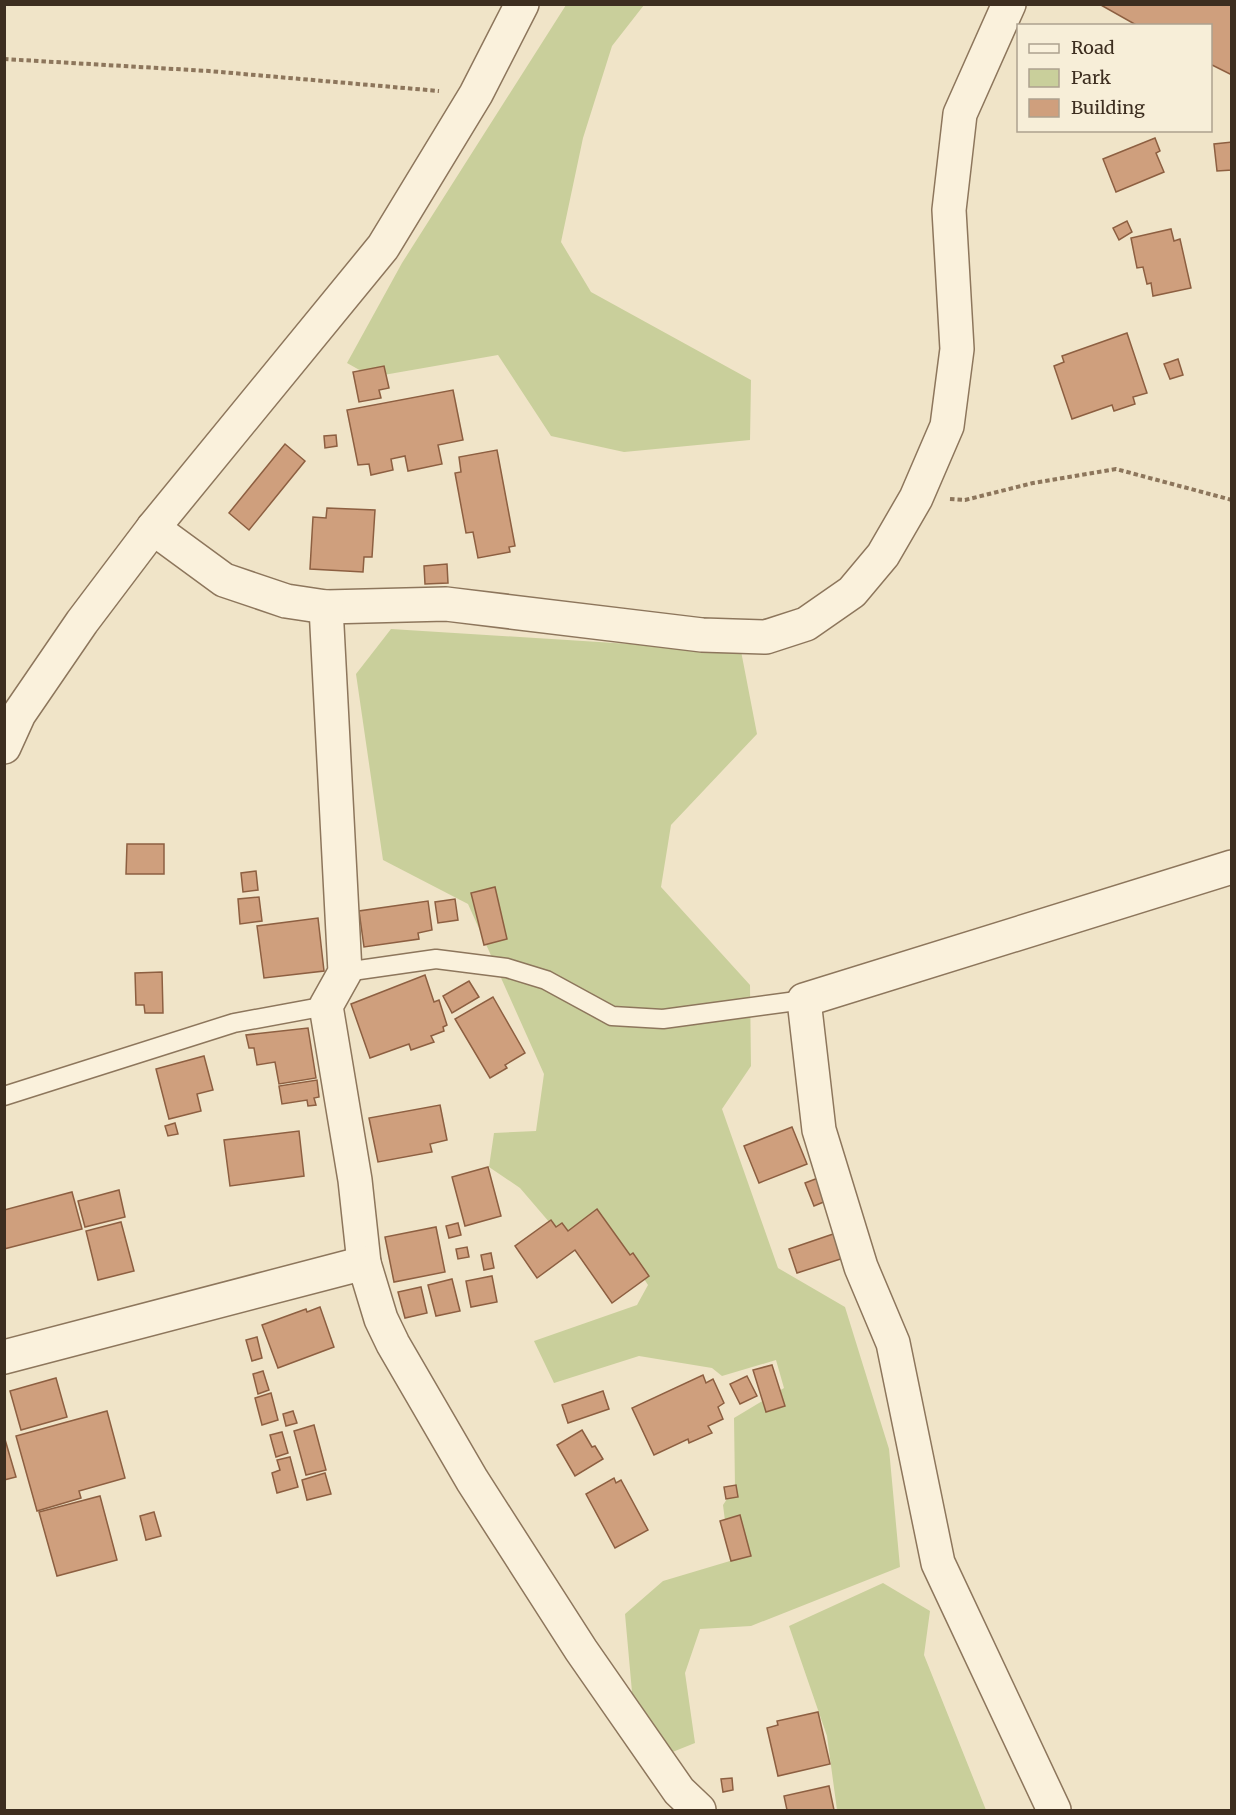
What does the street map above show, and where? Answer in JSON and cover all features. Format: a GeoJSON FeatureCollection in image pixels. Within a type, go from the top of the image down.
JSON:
{"type":"FeatureCollection","features":[{"type":"Feature","properties":{"kind":"street"},"geometry":{"type":"LineString","coordinates":[[4,747],[19,714],[82,622],[153,528],[383,248],[476,94],[522,4]]}},
{"type":"Feature","properties":{"kind":"street"},"geometry":{"type":"LineString","coordinates":[[153,528],[224,580],[286,601],[326,607],[446,604],[702,635],[766,637],[806,624],[852,591],[883,555],[916,498],[947,426],[957,349],[949,210],[960,114],[1009,4]]}},
{"type":"Feature","properties":{"kind":"street"},"geometry":{"type":"LineString","coordinates":[[326,607],[345,972],[326,1006],[356,1180],[364,1263],[385,1327],[472,1480],[581,1650],[685,1804]]}},
{"type":"Feature","properties":{"kind":"street"},"geometry":{"type":"LineString","coordinates":[[1054,1810],[938,1563],[893,1343],[861,1267],[819,1130],[804,1000],[1232,867]]}},
{"type":"Feature","properties":{"kind":"street"},"geometry":{"type":"LineString","coordinates":[[4,1357],[364,1263]]}},
{"type":"Feature","properties":{"kind":"lane"},"geometry":{"type":"LineString","coordinates":[[345,972],[436,959],[507,968],[546,980],[612,1016],[663,1018],[804,1000]]}},
{"type":"Feature","properties":{"kind":"lane"},"geometry":{"type":"LineString","coordinates":[[4,1095],[234,1023],[326,1006]]}},
{"type":"Feature","properties":{"kind":"path"},"geometry":{"type":"LineString","coordinates":[[4,59],[209,71],[476,94]]}},
{"type":"Feature","properties":{"kind":"path"},"geometry":{"type":"LineString","coordinates":[[916,498],[965,500],[1033,483],[1116,469],[1232,500]]}},
{"type":"Feature","properties":{"kind":"green space"},"geometry":{"type":"Polygon","coordinates":[[[566,5],[644,5],[612,46],[583,138],[561,242],[591,292],[751,380],[750,440],[624,452],[551,436],[498,355],[372,377],[347,363],[402,263],[566,5]]]}},
{"type":"Feature","properties":{"kind":"green space"},"geometry":{"type":"Polygon","coordinates":[[[391,629],[741,651],[757,734],[671,825],[661,887],[750,985],[751,1066],[722,1109],[778,1268],[845,1307],[889,1449],[900,1567],[751,1626],[700,1629],[685,1673],[695,1743],[670,1753],[633,1703],[625,1614],[663,1581],[730,1561],[723,1505],[735,1487],[734,1418],[784,1388],[776,1360],[722,1376],[712,1368],[639,1356],[554,1383],[534,1341],[637,1305],[648,1285],[602,1215],[562,1237],[520,1188],[489,1167],[494,1133],[536,1131],[544,1074],[468,904],[383,860],[356,674],[391,629]]]}},
{"type":"Feature","properties":{"kind":"green space"},"geometry":{"type":"Polygon","coordinates":[[[883,1583],[930,1611],[924,1655],[986,1810],[837,1810],[827,1736],[789,1626],[883,1583]]]}},
{"type":"Feature","properties":{"kind":"building"},"geometry":{"type":"Polygon","coordinates":[[[1099,4],[1232,4],[1232,75],[1212,65],[1212,24],[1134,24],[1099,4]]]}},
{"type":"Feature","properties":{"kind":"building"},"geometry":{"type":"Polygon","coordinates":[[[1155,138],[1160,151],[1156,153],[1164,172],[1116,192],[1103,159],[1155,138]]]}},
{"type":"Feature","properties":{"kind":"building"},"geometry":{"type":"Polygon","coordinates":[[[1232,142],[1232,170],[1217,171],[1214,144],[1232,142]]]}},
{"type":"Feature","properties":{"kind":"building"},"geometry":{"type":"Polygon","coordinates":[[[1127,221],[1132,232],[1119,240],[1113,228],[1127,221]]]}},
{"type":"Feature","properties":{"kind":"building"},"geometry":{"type":"Polygon","coordinates":[[[1171,229],[1174,241],[1180,239],[1191,288],[1153,296],[1151,283],[1147,284],[1143,267],[1137,268],[1131,238],[1171,229]]]}},
{"type":"Feature","properties":{"kind":"building"},"geometry":{"type":"Polygon","coordinates":[[[1127,333],[1147,393],[1133,397],[1135,404],[1114,411],[1112,405],[1072,419],[1054,366],[1064,362],[1062,356],[1127,333]]]}},
{"type":"Feature","properties":{"kind":"building"},"geometry":{"type":"Polygon","coordinates":[[[1178,359],[1183,375],[1170,379],[1164,364],[1178,359]]]}},
{"type":"Feature","properties":{"kind":"building"},"geometry":{"type":"Polygon","coordinates":[[[384,366],[389,388],[379,390],[381,398],[359,402],[353,372],[384,366]]]}},
{"type":"Feature","properties":{"kind":"building"},"geometry":{"type":"Polygon","coordinates":[[[453,390],[463,440],[438,445],[442,464],[408,471],[405,456],[391,459],[393,470],[371,475],[369,464],[358,465],[347,410],[453,390]]]}},
{"type":"Feature","properties":{"kind":"building"},"geometry":{"type":"Polygon","coordinates":[[[336,435],[337,446],[325,448],[324,436],[336,435]]]}},
{"type":"Feature","properties":{"kind":"building"},"geometry":{"type":"Polygon","coordinates":[[[285,444],[305,461],[249,530],[229,513],[285,444]]]}},
{"type":"Feature","properties":{"kind":"building"},"geometry":{"type":"Polygon","coordinates":[[[497,450],[515,546],[509,547],[510,552],[478,558],[473,532],[466,533],[455,473],[461,472],[459,457],[497,450]]]}},
{"type":"Feature","properties":{"kind":"building"},"geometry":{"type":"Polygon","coordinates":[[[327,508],[375,510],[372,557],[364,557],[363,572],[310,569],[313,517],[326,518],[327,508]]]}},
{"type":"Feature","properties":{"kind":"building"},"geometry":{"type":"Polygon","coordinates":[[[447,564],[448,583],[425,584],[424,566],[447,564]]]}},
{"type":"Feature","properties":{"kind":"building"},"geometry":{"type":"Polygon","coordinates":[[[127,844],[164,844],[164,874],[126,874],[127,844]]]}},
{"type":"Feature","properties":{"kind":"building"},"geometry":{"type":"Polygon","coordinates":[[[256,871],[258,890],[243,892],[241,873],[256,871]]]}},
{"type":"Feature","properties":{"kind":"building"},"geometry":{"type":"Polygon","coordinates":[[[495,887],[507,939],[484,945],[471,893],[495,887]]]}},
{"type":"Feature","properties":{"kind":"building"},"geometry":{"type":"Polygon","coordinates":[[[259,897],[262,921],[240,924],[238,899],[259,897]]]}},
{"type":"Feature","properties":{"kind":"building"},"geometry":{"type":"Polygon","coordinates":[[[455,899],[458,920],[438,923],[435,902],[455,899]]]}},
{"type":"Feature","properties":{"kind":"building"},"geometry":{"type":"Polygon","coordinates":[[[428,901],[432,930],[418,933],[419,939],[364,947],[359,911],[428,901]]]}},
{"type":"Feature","properties":{"kind":"building"},"geometry":{"type":"Polygon","coordinates":[[[318,918],[324,971],[264,978],[257,926],[318,918]]]}},
{"type":"Feature","properties":{"kind":"building"},"geometry":{"type":"Polygon","coordinates":[[[162,972],[163,1013],[145,1013],[144,1005],[136,1005],[135,973],[162,972]]]}},
{"type":"Feature","properties":{"kind":"building"},"geometry":{"type":"Polygon","coordinates":[[[425,975],[434,1002],[439,1000],[447,1025],[443,1027],[444,1031],[431,1036],[434,1042],[411,1050],[409,1044],[370,1058],[351,1004],[425,975]]]}},
{"type":"Feature","properties":{"kind":"building"},"geometry":{"type":"Polygon","coordinates":[[[469,981],[479,997],[452,1013],[443,996],[469,981]]]}},
{"type":"Feature","properties":{"kind":"building"},"geometry":{"type":"Polygon","coordinates":[[[493,997],[525,1053],[505,1065],[507,1068],[490,1078],[455,1019],[493,997]]]}},
{"type":"Feature","properties":{"kind":"building"},"geometry":{"type":"Polygon","coordinates":[[[308,1028],[316,1078],[279,1084],[275,1062],[257,1065],[254,1048],[249,1048],[246,1035],[308,1028]]]}},
{"type":"Feature","properties":{"kind":"building"},"geometry":{"type":"Polygon","coordinates":[[[204,1056],[213,1090],[197,1094],[201,1111],[169,1119],[156,1069],[204,1056]]]}},
{"type":"Feature","properties":{"kind":"building"},"geometry":{"type":"Polygon","coordinates":[[[317,1080],[319,1097],[314,1098],[316,1105],[308,1106],[307,1100],[282,1104],[279,1086],[317,1080]]]}},
{"type":"Feature","properties":{"kind":"building"},"geometry":{"type":"Polygon","coordinates":[[[440,1105],[447,1140],[430,1144],[432,1152],[378,1162],[369,1118],[440,1105]]]}},
{"type":"Feature","properties":{"kind":"building"},"geometry":{"type":"Polygon","coordinates":[[[175,1123],[178,1134],[168,1136],[165,1126],[175,1123]]]}},
{"type":"Feature","properties":{"kind":"building"},"geometry":{"type":"Polygon","coordinates":[[[792,1127],[807,1164],[759,1183],[744,1146],[792,1127]]]}},
{"type":"Feature","properties":{"kind":"building"},"geometry":{"type":"Polygon","coordinates":[[[299,1131],[304,1176],[230,1186],[224,1140],[299,1131]]]}},
{"type":"Feature","properties":{"kind":"building"},"geometry":{"type":"Polygon","coordinates":[[[488,1167],[501,1216],[465,1226],[452,1177],[488,1167]]]}},
{"type":"Feature","properties":{"kind":"building"},"geometry":{"type":"Polygon","coordinates":[[[818,1178],[826,1201],[814,1206],[805,1183],[818,1178]]]}},
{"type":"Feature","properties":{"kind":"building"},"geometry":{"type":"Polygon","coordinates":[[[119,1190],[125,1217],[85,1227],[78,1201],[119,1190]]]}},
{"type":"Feature","properties":{"kind":"building"},"geometry":{"type":"Polygon","coordinates":[[[72,1192],[82,1229],[4,1249],[4,1210],[72,1192]]]}},
{"type":"Feature","properties":{"kind":"building"},"geometry":{"type":"Polygon","coordinates":[[[597,1209],[630,1255],[633,1253],[649,1276],[612,1303],[575,1250],[537,1278],[515,1246],[551,1220],[556,1227],[562,1223],[568,1231],[597,1209]]]}},
{"type":"Feature","properties":{"kind":"building"},"geometry":{"type":"Polygon","coordinates":[[[121,1222],[134,1271],[98,1280],[86,1231],[121,1222]]]}},
{"type":"Feature","properties":{"kind":"building"},"geometry":{"type":"Polygon","coordinates":[[[458,1223],[461,1235],[449,1238],[446,1226],[458,1223]]]}},
{"type":"Feature","properties":{"kind":"building"},"geometry":{"type":"Polygon","coordinates":[[[436,1227],[445,1272],[394,1282],[385,1237],[436,1227]]]}},
{"type":"Feature","properties":{"kind":"building"},"geometry":{"type":"Polygon","coordinates":[[[842,1231],[850,1256],[797,1273],[789,1249],[842,1231]]]}},
{"type":"Feature","properties":{"kind":"building"},"geometry":{"type":"Polygon","coordinates":[[[467,1247],[469,1257],[458,1259],[456,1249],[467,1247]]]}},
{"type":"Feature","properties":{"kind":"building"},"geometry":{"type":"Polygon","coordinates":[[[491,1253],[494,1268],[484,1270],[481,1255],[491,1253]]]}},
{"type":"Feature","properties":{"kind":"building"},"geometry":{"type":"Polygon","coordinates":[[[492,1276],[497,1302],[471,1307],[466,1281],[492,1276]]]}},
{"type":"Feature","properties":{"kind":"building"},"geometry":{"type":"Polygon","coordinates":[[[452,1279],[460,1311],[436,1316],[428,1285],[452,1279]]]}},
{"type":"Feature","properties":{"kind":"building"},"geometry":{"type":"Polygon","coordinates":[[[421,1287],[427,1313],[405,1318],[398,1292],[421,1287]]]}},
{"type":"Feature","properties":{"kind":"building"},"geometry":{"type":"Polygon","coordinates":[[[320,1307],[334,1347],[278,1368],[262,1325],[306,1309],[307,1312],[320,1307]]]}},
{"type":"Feature","properties":{"kind":"building"},"geometry":{"type":"Polygon","coordinates":[[[257,1337],[262,1358],[252,1361],[246,1340],[257,1337]]]}},
{"type":"Feature","properties":{"kind":"building"},"geometry":{"type":"Polygon","coordinates":[[[772,1365],[785,1406],[766,1412],[753,1370],[772,1365]]]}},
{"type":"Feature","properties":{"kind":"building"},"geometry":{"type":"Polygon","coordinates":[[[263,1371],[269,1390],[258,1394],[253,1374],[263,1371]]]}},
{"type":"Feature","properties":{"kind":"building"},"geometry":{"type":"Polygon","coordinates":[[[703,1375],[706,1383],[713,1379],[724,1403],[718,1407],[723,1419],[708,1426],[712,1433],[689,1443],[688,1439],[654,1455],[632,1408],[703,1375]]]}},
{"type":"Feature","properties":{"kind":"building"},"geometry":{"type":"Polygon","coordinates":[[[747,1376],[757,1396],[740,1404],[730,1384],[747,1376]]]}},
{"type":"Feature","properties":{"kind":"building"},"geometry":{"type":"Polygon","coordinates":[[[56,1378],[67,1417],[21,1430],[10,1391],[56,1378]]]}},
{"type":"Feature","properties":{"kind":"building"},"geometry":{"type":"Polygon","coordinates":[[[603,1391],[609,1409],[568,1423],[562,1405],[603,1391]]]}},
{"type":"Feature","properties":{"kind":"building"},"geometry":{"type":"Polygon","coordinates":[[[271,1393],[278,1420],[262,1425],[255,1398],[271,1393]]]}},
{"type":"Feature","properties":{"kind":"building"},"geometry":{"type":"Polygon","coordinates":[[[107,1411],[125,1478],[79,1491],[81,1498],[37,1511],[16,1436],[107,1411]]]}},
{"type":"Feature","properties":{"kind":"building"},"geometry":{"type":"Polygon","coordinates":[[[293,1411],[297,1423],[286,1426],[283,1414],[293,1411]]]}},
{"type":"Feature","properties":{"kind":"building"},"geometry":{"type":"Polygon","coordinates":[[[314,1425],[326,1470],[306,1475],[294,1431],[314,1425]]]}},
{"type":"Feature","properties":{"kind":"building"},"geometry":{"type":"Polygon","coordinates":[[[582,1430],[592,1447],[595,1446],[603,1459],[575,1476],[557,1445],[582,1430]]]}},
{"type":"Feature","properties":{"kind":"building"},"geometry":{"type":"Polygon","coordinates":[[[282,1432],[288,1453],[276,1457],[270,1435],[282,1432]]]}},
{"type":"Feature","properties":{"kind":"building"},"geometry":{"type":"Polygon","coordinates":[[[4,1436],[16,1477],[4,1480],[4,1436]]]}},
{"type":"Feature","properties":{"kind":"building"},"geometry":{"type":"Polygon","coordinates":[[[290,1457],[298,1487],[277,1493],[272,1473],[280,1470],[277,1460],[290,1457]]]}},
{"type":"Feature","properties":{"kind":"building"},"geometry":{"type":"Polygon","coordinates":[[[325,1473],[331,1494],[307,1500],[302,1480],[325,1473]]]}},
{"type":"Feature","properties":{"kind":"building"},"geometry":{"type":"Polygon","coordinates":[[[614,1478],[616,1483],[621,1480],[648,1530],[615,1548],[586,1494],[614,1478]]]}},
{"type":"Feature","properties":{"kind":"building"},"geometry":{"type":"Polygon","coordinates":[[[736,1485],[738,1497],[726,1499],[724,1487],[736,1485]]]}},
{"type":"Feature","properties":{"kind":"building"},"geometry":{"type":"Polygon","coordinates":[[[100,1496],[117,1560],[57,1576],[39,1512],[100,1496]]]}},
{"type":"Feature","properties":{"kind":"building"},"geometry":{"type":"Polygon","coordinates":[[[154,1512],[161,1536],[146,1540],[140,1516],[154,1512]]]}},
{"type":"Feature","properties":{"kind":"building"},"geometry":{"type":"Polygon","coordinates":[[[740,1515],[751,1556],[731,1561],[720,1521],[740,1515]]]}},
{"type":"Feature","properties":{"kind":"building"},"geometry":{"type":"Polygon","coordinates":[[[818,1712],[830,1764],[778,1776],[767,1728],[778,1725],[777,1721],[818,1712]]]}},
{"type":"Feature","properties":{"kind":"building"},"geometry":{"type":"Polygon","coordinates":[[[732,1778],[733,1790],[723,1792],[721,1779],[732,1778]]]}},
{"type":"Feature","properties":{"kind":"building"},"geometry":{"type":"Polygon","coordinates":[[[829,1786],[834,1810],[787,1810],[784,1796],[829,1786]]]}}]}
